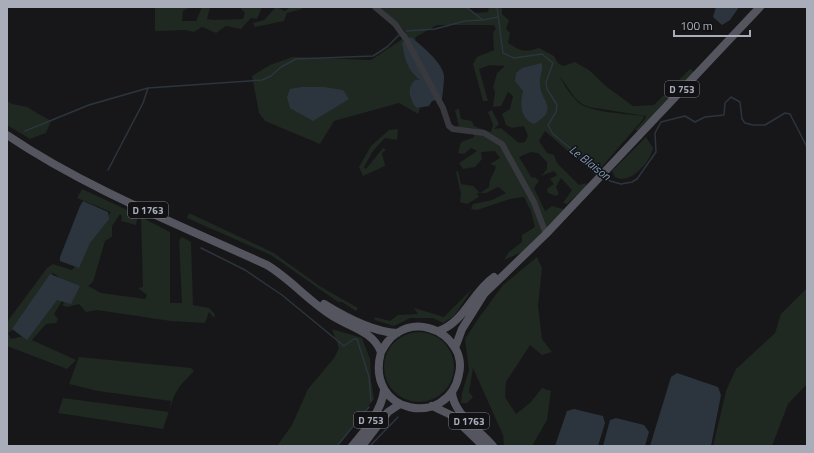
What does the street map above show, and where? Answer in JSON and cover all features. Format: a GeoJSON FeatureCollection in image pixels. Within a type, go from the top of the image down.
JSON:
{"type":"FeatureCollection","features":[{"type":"Feature","properties":{"kind":"main road","name":"D 753"},"geometry":{"type":"LineString","coordinates":[[455,348],[462,329],[477,303],[494,283],[546,234],[760,7]]}},
{"type":"Feature","properties":{"kind":"main road","name":"D 1763"},"geometry":{"type":"LineString","coordinates":[[7,135],[32,152],[73,175],[268,265],[340,314],[380,331],[397,333]]}},
{"type":"Feature","properties":{"kind":"main road","name":"D 753"},"geometry":{"type":"LineString","coordinates":[[438,331],[454,324],[480,290],[491,279],[518,260]]}},
{"type":"Feature","properties":{"kind":"main road","name":"D 1763"},"geometry":{"type":"LineString","coordinates":[[290,281],[334,317],[368,334],[374,339],[381,352]]}},
{"type":"Feature","properties":{"kind":"main road"},"geometry":{"type":"LineString","coordinates":[[419,326],[438,331],[447,337],[455,348],[460,369],[458,380],[452,392],[443,400],[432,406],[415,408],[400,404],[391,398],[384,390],[379,376],[378,363],[381,352],[388,340],[397,333],[408,328],[419,326]]}},
{"type":"Feature","properties":{"kind":"main road","name":"D 753"},"geometry":{"type":"LineString","coordinates":[[352,446],[375,414],[384,396],[384,390]]}},
{"type":"Feature","properties":{"kind":"main road","name":"D 1763"},"geometry":{"type":"LineString","coordinates":[[452,392],[452,400],[459,410],[493,446]]}},
{"type":"Feature","properties":{"kind":"main road","name":"D 753"},"geometry":{"type":"LineString","coordinates":[[362,446],[388,412],[400,404]]}},
{"type":"Feature","properties":{"kind":"main road","name":"D 1763"},"geometry":{"type":"LineString","coordinates":[[432,406],[451,415],[483,446]]}},
{"type":"Feature","properties":{"kind":"street"},"geometry":{"type":"LineString","coordinates":[[376,7],[402,34],[443,108],[449,126],[454,129],[484,133],[502,144],[528,190],[546,234]]}},
{"type":"Feature","properties":{"kind":"shaded area"},"geometry":{"type":"Polygon","coordinates":[[[155,7],[191,7],[183,11],[182,21],[196,21],[202,7],[210,7],[207,19],[214,20],[243,19],[245,13],[241,7],[262,7],[257,19],[251,18],[241,29],[226,26],[216,33],[202,27],[194,32],[185,30],[155,31],[155,7]]]}},
{"type":"Feature","properties":{"kind":"shaded area"},"geometry":{"type":"Polygon","coordinates":[[[276,7],[285,11],[290,7],[303,7],[302,9],[287,13],[284,21],[255,27],[253,23],[264,20],[276,7]]]}},
{"type":"Feature","properties":{"kind":"shaded area"},"geometry":{"type":"Polygon","coordinates":[[[380,7],[467,7],[476,13],[488,12],[489,7],[502,7],[502,14],[509,20],[506,29],[510,33],[508,43],[516,48],[526,51],[539,48],[554,56],[558,63],[563,66],[575,62],[589,70],[607,87],[633,106],[654,105],[690,69],[694,72],[638,131],[635,130],[646,116],[589,107],[582,104],[575,98],[559,75],[570,94],[584,106],[600,111],[643,116],[644,118],[595,175],[545,131],[539,141],[547,153],[554,155],[557,163],[579,185],[587,183],[585,188],[567,204],[563,203],[572,190],[561,178],[556,187],[559,194],[556,196],[548,193],[547,189],[554,184],[550,179],[557,175],[554,171],[541,176],[547,169],[547,162],[538,153],[531,152],[519,157],[532,178],[535,177],[539,181],[534,188],[545,211],[552,206],[563,209],[563,212],[522,252],[504,260],[509,252],[522,242],[522,235],[535,227],[531,211],[524,197],[510,199],[477,210],[471,209],[473,204],[492,200],[506,193],[498,187],[486,193],[480,193],[489,187],[490,180],[496,166],[490,164],[500,158],[495,151],[481,152],[482,159],[475,167],[463,169],[459,163],[477,151],[471,148],[464,154],[458,153],[461,142],[474,137],[474,129],[459,127],[455,110],[459,109],[461,119],[472,121],[474,126],[491,132],[493,125],[488,112],[492,110],[499,124],[494,129],[501,128],[519,143],[525,142],[528,136],[524,126],[512,128],[506,125],[502,114],[510,109],[513,96],[508,92],[501,106],[493,107],[495,92],[493,88],[497,73],[505,66],[490,65],[479,69],[488,101],[483,101],[473,64],[477,57],[494,50],[493,32],[496,29],[494,25],[437,25],[416,37],[410,61],[421,80],[417,108],[420,108],[418,114],[399,103],[334,121],[320,144],[265,121],[259,113],[252,76],[270,65],[293,57],[371,60],[401,40],[406,32],[380,7]]]}},
{"type":"Feature","properties":{"kind":"shaded area"},"geometry":{"type":"Polygon","coordinates":[[[716,7],[739,7],[730,20],[722,25],[713,17],[716,7]]]}},
{"type":"Feature","properties":{"kind":"shaded area"},"geometry":{"type":"Polygon","coordinates":[[[411,37],[436,60],[443,71],[444,78],[442,99],[432,101],[429,106],[417,108],[414,105],[410,95],[412,83],[415,80],[420,80],[409,68],[403,49],[402,43],[411,37]]]}},
{"type":"Feature","properties":{"kind":"shaded area"},"geometry":{"type":"Polygon","coordinates":[[[542,63],[540,85],[548,110],[542,119],[534,124],[526,119],[522,110],[521,101],[523,91],[515,81],[516,73],[522,68],[542,63]]]}},
{"type":"Feature","properties":{"kind":"shaded area"},"geometry":{"type":"Polygon","coordinates":[[[301,87],[324,87],[343,90],[349,99],[313,121],[290,108],[287,97],[290,89],[301,87]]]}},
{"type":"Feature","properties":{"kind":"shaded area"},"geometry":{"type":"Polygon","coordinates":[[[7,101],[12,104],[27,107],[51,121],[46,133],[30,139],[7,125],[7,101]]]}},
{"type":"Feature","properties":{"kind":"shaded area"},"geometry":{"type":"Polygon","coordinates":[[[398,129],[397,140],[385,138],[373,151],[364,167],[366,169],[383,148],[386,150],[382,153],[385,166],[363,176],[359,167],[371,146],[389,130],[398,129]]]}},
{"type":"Feature","properties":{"kind":"shaded area"},"geometry":{"type":"Polygon","coordinates":[[[646,137],[653,148],[644,165],[639,171],[627,178],[621,179],[615,177],[612,171],[646,137]]]}},
{"type":"Feature","properties":{"kind":"shaded area"},"geometry":{"type":"Polygon","coordinates":[[[458,171],[461,184],[473,186],[480,193],[477,193],[479,197],[467,204],[460,202],[461,194],[456,172],[458,171]]]}},
{"type":"Feature","properties":{"kind":"shaded area"},"geometry":{"type":"Polygon","coordinates":[[[82,189],[138,215],[136,225],[121,221],[122,216],[120,214],[112,226],[112,237],[105,241],[93,282],[88,286],[101,293],[145,299],[147,295],[138,288],[143,287],[141,217],[170,232],[170,303],[182,303],[179,240],[182,237],[191,242],[193,305],[209,308],[215,314],[214,318],[209,312],[205,323],[171,321],[97,310],[86,312],[79,304],[67,307],[62,305],[75,289],[53,273],[21,324],[8,333],[11,339],[28,335],[57,297],[62,301],[54,314],[58,319],[56,323],[46,324],[32,340],[76,360],[67,369],[7,346],[7,322],[47,268],[53,264],[72,270],[80,260],[91,236],[111,212],[77,198],[82,189]]]}},
{"type":"Feature","properties":{"kind":"shaded area"},"geometry":{"type":"Polygon","coordinates":[[[83,201],[108,212],[109,219],[90,243],[79,268],[60,261],[60,257],[83,201]]]}},
{"type":"Feature","properties":{"kind":"shaded area"},"geometry":{"type":"Polygon","coordinates":[[[189,213],[274,253],[321,287],[358,308],[356,311],[342,302],[338,302],[271,255],[187,218],[189,213]]]}},
{"type":"Feature","properties":{"kind":"shaded area"},"geometry":{"type":"Polygon","coordinates":[[[537,257],[542,268],[538,306],[542,339],[552,352],[542,355],[530,345],[506,382],[505,397],[516,414],[530,403],[542,388],[551,391],[547,420],[532,446],[504,446],[503,435],[473,368],[469,392],[473,397],[467,403],[461,403],[462,393],[469,370],[465,339],[503,285],[537,257]]]}},
{"type":"Feature","properties":{"kind":"shaded area"},"geometry":{"type":"Polygon","coordinates":[[[50,274],[80,286],[71,304],[57,300],[27,340],[12,329],[50,274]]]}},
{"type":"Feature","properties":{"kind":"shaded area"},"geometry":{"type":"Polygon","coordinates":[[[807,288],[807,384],[788,404],[772,446],[713,446],[726,391],[736,369],[775,333],[781,314],[807,288]]]}},
{"type":"Feature","properties":{"kind":"shaded area"},"geometry":{"type":"Polygon","coordinates":[[[472,289],[454,316],[443,323],[433,318],[410,318],[394,326],[375,320],[374,317],[390,321],[398,315],[418,314],[414,308],[444,317],[472,289]]]}},
{"type":"Feature","properties":{"kind":"shaded area"},"geometry":{"type":"Polygon","coordinates":[[[332,329],[362,338],[370,359],[374,399],[338,446],[277,446],[292,425],[308,389],[334,358],[339,348],[332,329]]]}},
{"type":"Feature","properties":{"kind":"shaded area"},"geometry":{"type":"Polygon","coordinates":[[[419,332],[432,335],[444,342],[451,354],[454,367],[451,380],[444,392],[432,399],[419,402],[406,399],[394,392],[387,380],[384,367],[387,354],[394,342],[406,335],[419,332]]]}},
{"type":"Feature","properties":{"kind":"shaded area"},"geometry":{"type":"Polygon","coordinates":[[[79,357],[191,368],[194,371],[180,386],[174,396],[169,410],[171,401],[98,391],[69,384],[79,357]]]}},
{"type":"Feature","properties":{"kind":"shaded area"},"geometry":{"type":"Polygon","coordinates":[[[677,373],[718,387],[721,395],[711,446],[650,446],[671,377],[677,373]]]}},
{"type":"Feature","properties":{"kind":"shaded area"},"geometry":{"type":"Polygon","coordinates":[[[63,398],[169,412],[163,429],[58,413],[63,398]]]}},
{"type":"Feature","properties":{"kind":"shaded area"},"geometry":{"type":"Polygon","coordinates":[[[574,409],[603,416],[605,423],[598,446],[555,446],[567,411],[574,409]]]}},
{"type":"Feature","properties":{"kind":"shaded area"},"geometry":{"type":"Polygon","coordinates":[[[616,418],[644,425],[649,432],[645,446],[603,446],[610,420],[616,418]]]}},
{"type":"Feature","properties":{"kind":"waterway"},"geometry":{"type":"LineString","coordinates":[[466,7],[483,20],[498,17]]}},
{"type":"Feature","properties":{"kind":"waterway","name":"Le Blaison"},"geometry":{"type":"LineString","coordinates":[[497,7],[503,53],[514,58],[542,54],[553,63],[546,82],[547,89],[557,105],[556,112],[548,125],[553,134],[600,173]]}},
{"type":"Feature","properties":{"kind":"waterway"},"geometry":{"type":"LineString","coordinates":[[406,31],[435,29],[465,21],[483,20]]}},
{"type":"Feature","properties":{"kind":"waterway"},"geometry":{"type":"LineString","coordinates":[[108,170],[143,103],[148,88],[262,80],[271,76],[281,67],[296,59],[373,56],[387,47],[399,35]]}},
{"type":"Feature","properties":{"kind":"waterway"},"geometry":{"type":"LineString","coordinates":[[25,131],[89,105],[148,88]]}},
{"type":"Feature","properties":{"kind":"waterway","name":"Le Blaison"},"geometry":{"type":"LineString","coordinates":[[605,177],[610,181],[621,184],[632,182],[637,179],[656,152],[655,133],[661,122],[685,116],[695,122],[705,117],[724,115],[725,103],[731,97],[740,102],[742,119],[745,123],[765,125],[785,113],[790,114],[807,147]]}},
{"type":"Feature","properties":{"kind":"waterway"},"geometry":{"type":"LineString","coordinates":[[201,248],[245,270],[282,295],[344,346],[354,339],[357,339],[369,377],[371,401]]}},
{"type":"Feature","properties":{"kind":"waterway"},"geometry":{"type":"LineString","coordinates":[[337,446],[369,407]]}},
{"type":"Feature","properties":{"kind":"waterway"},"geometry":{"type":"LineString","coordinates":[[370,446],[398,417]]}}]}
